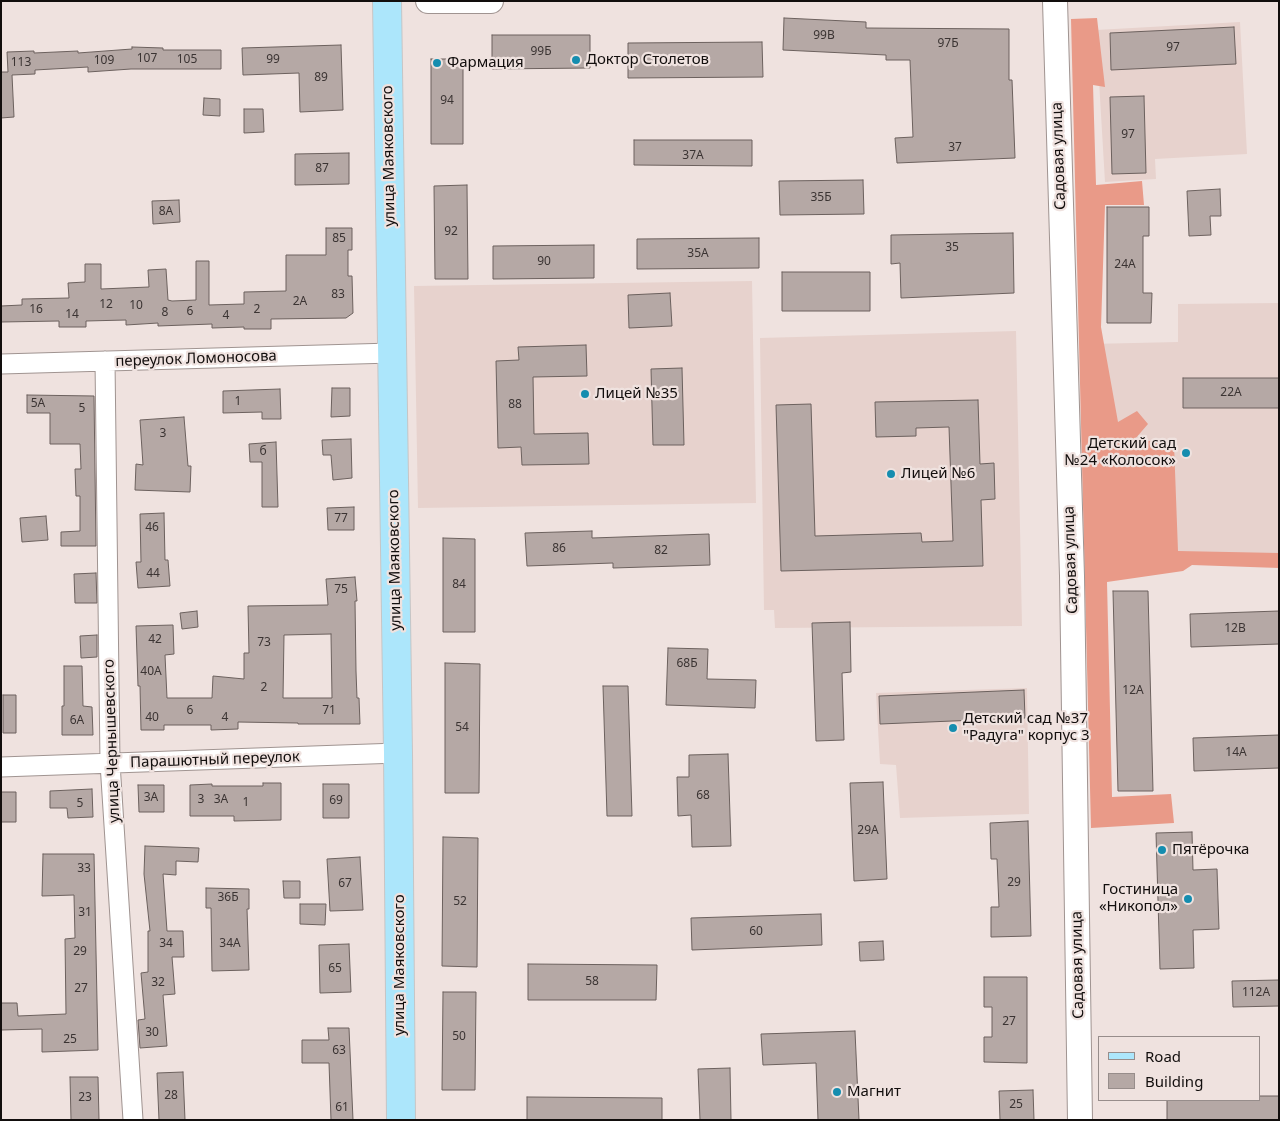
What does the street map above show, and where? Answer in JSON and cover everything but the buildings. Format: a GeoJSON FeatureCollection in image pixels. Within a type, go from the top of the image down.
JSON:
{"type":"FeatureCollection","features":[{"type":"Feature","properties":{"kind":"main road","name":"улица Маяковского"},"geometry":{"type":"LineString","coordinates":[[388,1],[401,1120]]}},
{"type":"Feature","properties":{"kind":"street"},"geometry":{"type":"LineString","coordinates":[[428,1],[492,1]]}},
{"type":"Feature","properties":{"kind":"street","name":"Садовая улица"},"geometry":{"type":"LineString","coordinates":[[1055,1],[1072,576],[1080,1120]]}},
{"type":"Feature","properties":{"kind":"street","name":"переулок Ломоносова"},"geometry":{"type":"LineString","coordinates":[[1,364],[392,353]]}},
{"type":"Feature","properties":{"kind":"street","name":"улица Чернышевского"},"geometry":{"type":"LineString","coordinates":[[106,362],[110,764],[133,1120]]}},
{"type":"Feature","properties":{"kind":"street","name":"Парашютный переулок"},"geometry":{"type":"LineString","coordinates":[[1,767],[398,753]]}},
{"type":"Feature","properties":{"kind":"shaded area"},"geometry":{"type":"Polygon","coordinates":[[[1097,18],[1105,87],[1093,85],[1096,185],[1142,181],[1144,205],[1105,205],[1101,327],[1118,422],[1137,411],[1148,424],[1135,439],[1174,444],[1178,551],[1279,553],[1279,568],[1192,565],[1183,571],[1107,582],[1112,797],[1171,794],[1174,823],[1091,828],[1071,19],[1097,18]]]}},
{"type":"Feature","properties":{"kind":"shaded area"},"geometry":{"type":"Polygon","coordinates":[[[1240,22],[1247,154],[1155,159],[1156,179],[1105,182],[1096,30],[1240,22]]]}},
{"type":"Feature","properties":{"kind":"shaded area","name":"Лицей №35"},"geometry":{"type":"Polygon","coordinates":[[[752,281],[756,503],[418,508],[414,286],[752,281]]]}},
{"type":"Feature","properties":{"kind":"shaded area","name":"Детский сад №24 «Колосок»"},"geometry":{"type":"Polygon","coordinates":[[[1279,303],[1279,563],[1095,566],[1090,344],[1178,342],[1178,304],[1279,303]]]}},
{"type":"Feature","properties":{"kind":"shaded area","name":"Лицей №6"},"geometry":{"type":"Polygon","coordinates":[[[1016,331],[1022,626],[775,628],[774,610],[764,610],[760,338],[1016,331]]]}},
{"type":"Feature","properties":{"kind":"shaded area","name":"Детский сад №37 \"Радуга\" корпус 3"},"geometry":{"type":"Polygon","coordinates":[[[1027,688],[1029,814],[900,818],[896,765],[880,764],[876,693],[1027,688]]]}},
{"type":"Feature","properties":{"kind":"place","name":"Доктор Столетов"},"geometry":{"type":"Point","coordinates":[576,60]}},
{"type":"Feature","properties":{"kind":"place","name":"Фармация"},"geometry":{"type":"Point","coordinates":[437,63]}},
{"type":"Feature","properties":{"kind":"place","name":"Лицей №35"},"geometry":{"type":"Point","coordinates":[585,394]}},
{"type":"Feature","properties":{"kind":"place","name":"Детский сад №24 «Колосок»"},"geometry":{"type":"Point","coordinates":[1186,453]}},
{"type":"Feature","properties":{"kind":"place","name":"Лицей №6"},"geometry":{"type":"Point","coordinates":[891,474]}},
{"type":"Feature","properties":{"kind":"place","name":"Детский сад №37 \"Радуга\" корпус 3"},"geometry":{"type":"Point","coordinates":[953,728]}},
{"type":"Feature","properties":{"kind":"place","name":"Пятёрочка"},"geometry":{"type":"Point","coordinates":[1162,850]}},
{"type":"Feature","properties":{"kind":"place","name":"Гостиница «Никопол»"},"geometry":{"type":"Point","coordinates":[1188,899]}},
{"type":"Feature","properties":{"kind":"place","name":"Магнит"},"geometry":{"type":"Point","coordinates":[837,1092]}}]}
